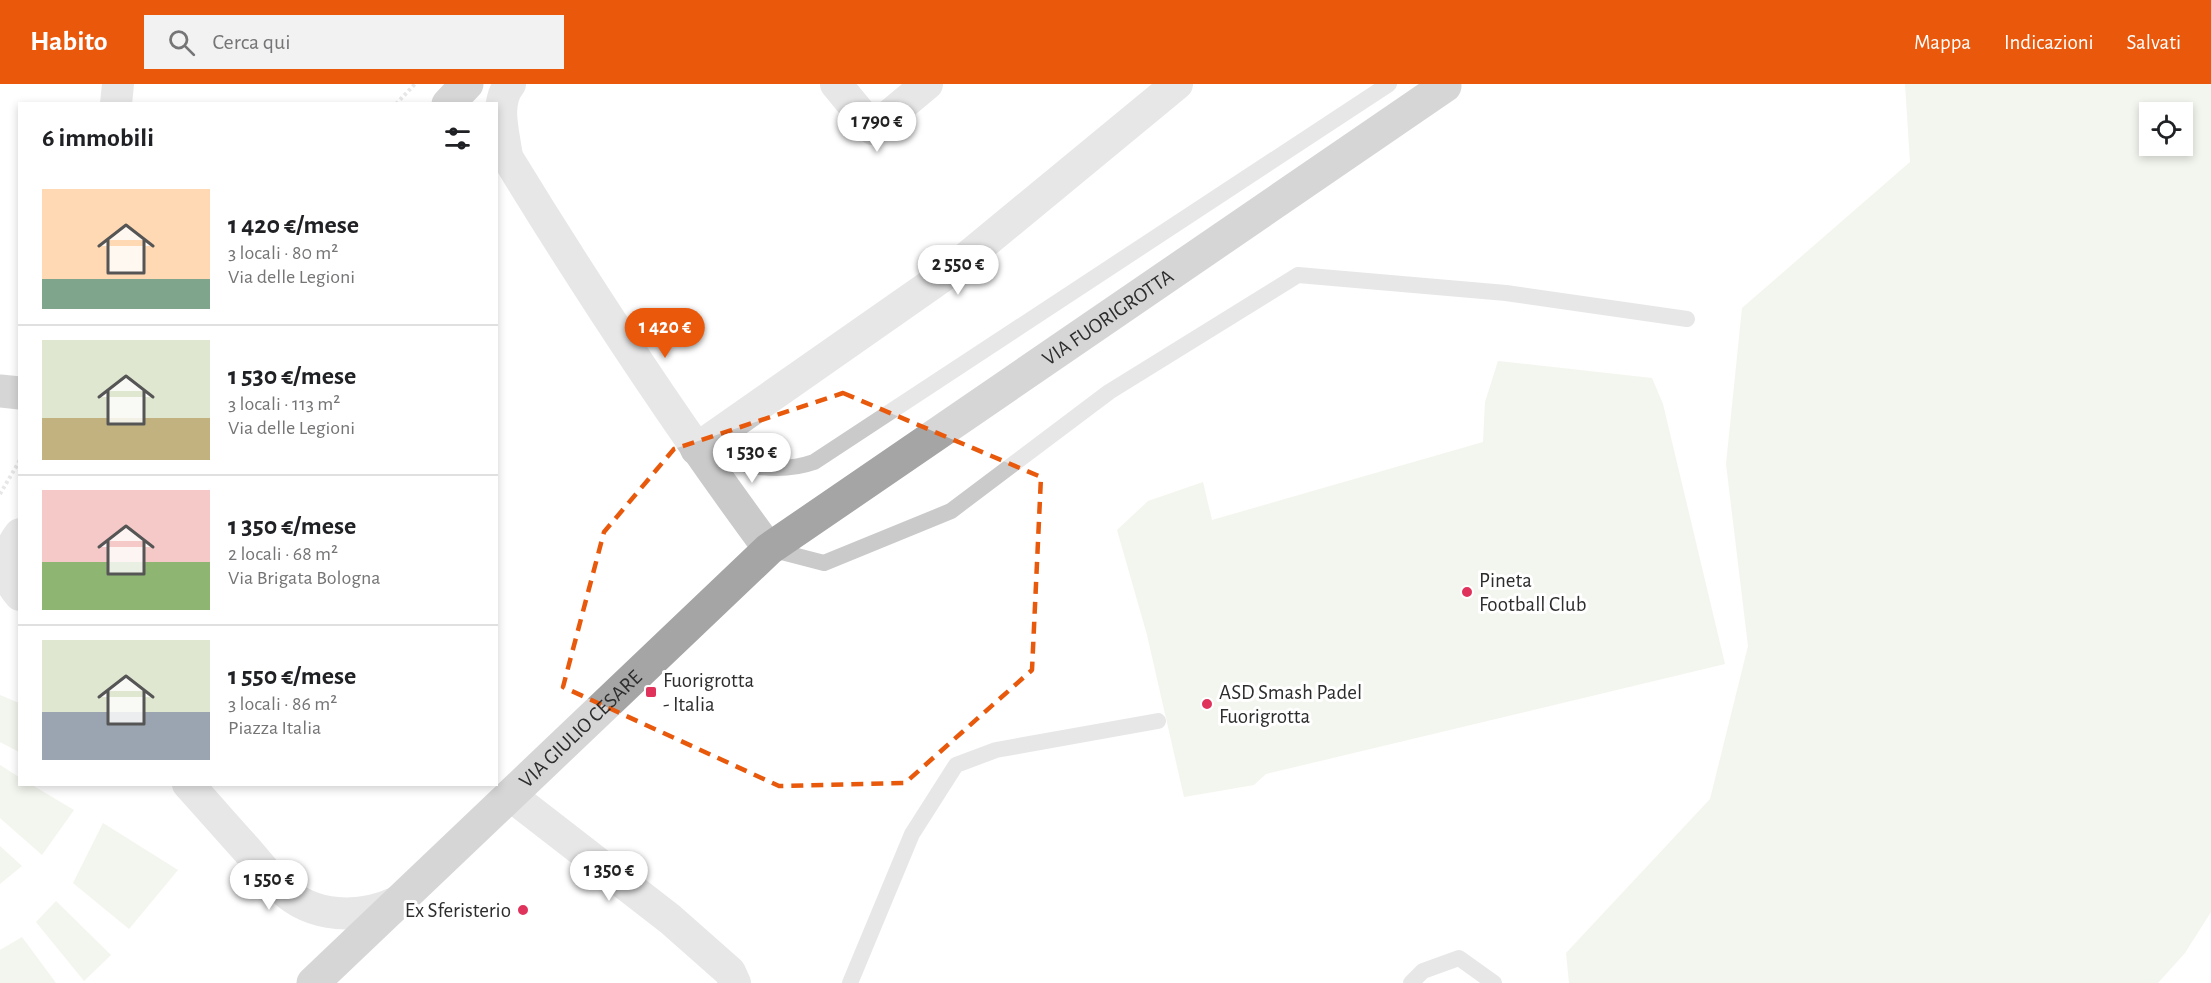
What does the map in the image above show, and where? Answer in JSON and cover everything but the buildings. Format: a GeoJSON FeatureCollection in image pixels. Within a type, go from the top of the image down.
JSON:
{"type":"FeatureCollection","features":[{"type":"Feature","properties":{"kind":"main road"},"geometry":{"type":"LineString","coordinates":[[450,102],[467,84]]}},
{"type":"Feature","properties":{"kind":"main road","name":"VIA FUORIGROTTA"},"geometry":{"type":"LineString","coordinates":[[769,549],[1445,86]]}},
{"type":"Feature","properties":{"kind":"main road"},"geometry":{"type":"LineString","coordinates":[[0,391],[18,393]]}},
{"type":"Feature","properties":{"kind":"main road","name":"VIA GIULIO CESARE"},"geometry":{"type":"LineString","coordinates":[[313,983],[769,549]]}},
{"type":"Feature","properties":{"kind":"street"},"geometry":{"type":"LineString","coordinates":[[116,102],[117,84]]}},
{"type":"Feature","properties":{"kind":"street"},"geometry":{"type":"LineString","coordinates":[[510,84],[505,91],[502,106],[502,153],[592,296],[696,449],[769,549]]}},
{"type":"Feature","properties":{"kind":"street"},"geometry":{"type":"LineString","coordinates":[[836,84],[873,129],[927,84]]}},
{"type":"Feature","properties":{"kind":"street"},"geometry":{"type":"LineString","coordinates":[[696,449],[949,272],[1177,84]]}},
{"type":"Feature","properties":{"kind":"street"},"geometry":{"type":"LineString","coordinates":[[15,590],[6,573],[6,559],[10,546],[18,536]]}},
{"type":"Feature","properties":{"kind":"street"},"geometry":{"type":"LineString","coordinates":[[190,786],[282,890],[305,904],[332,913],[358,915],[378,911],[397,902]]}},
{"type":"Feature","properties":{"kind":"street"},"geometry":{"type":"LineString","coordinates":[[510,795],[670,919],[730,972],[735,983]]}},
{"type":"Feature","properties":{"kind":"lane"},"geometry":{"type":"LineString","coordinates":[[696,449],[723,459],[774,469],[788,470],[814,462],[1389,84]]}},
{"type":"Feature","properties":{"kind":"lane"},"geometry":{"type":"LineString","coordinates":[[769,549],[824,563],[951,510],[1109,392],[1298,275],[1506,293],[1687,319]]}},
{"type":"Feature","properties":{"kind":"lane"},"geometry":{"type":"LineString","coordinates":[[850,983],[912,834],[956,765],[996,750],[1158,721]]}},
{"type":"Feature","properties":{"kind":"lane"},"geometry":{"type":"LineString","coordinates":[[1411,983],[1423,971],[1459,958],[1494,983]]}},
{"type":"Feature","properties":{"kind":"path"},"geometry":{"type":"LineString","coordinates":[[398,102],[415,84]]}},
{"type":"Feature","properties":{"kind":"path"},"geometry":{"type":"LineString","coordinates":[[0,494],[18,463]]}},
{"type":"Feature","properties":{"kind":"highlighted area"},"geometry":{"type":"Polygon","coordinates":[[[843,393],[1041,477],[1032,670],[905,783],[779,786],[563,687],[604,532],[674,449],[843,393]]]}},
{"type":"Feature","properties":{"kind":"green space"},"geometry":{"type":"Polygon","coordinates":[[[1905,84],[2211,84],[2211,912],[2185,953],[2158,983],[1569,983],[1566,953],[1710,799],[1748,646],[1726,464],[1742,308],[1910,162],[1905,84]]]}},
{"type":"Feature","properties":{"kind":"green space","name":"Pineta Football Club"},"geometry":{"type":"Polygon","coordinates":[[[1498,361],[1652,378],[1663,404],[1725,664],[1266,774],[1254,785],[1184,797],[1147,635],[1117,530],[1148,501],[1203,482],[1212,520],[1483,442],[1485,402],[1498,361]]]}},
{"type":"Feature","properties":{"kind":"green space"},"geometry":{"type":"Polygon","coordinates":[[[0,695],[18,703],[18,751],[0,742],[0,695]]]}},
{"type":"Feature","properties":{"kind":"green space"},"geometry":{"type":"Polygon","coordinates":[[[0,765],[18,776],[18,786],[34,786],[74,810],[42,855],[0,818],[0,765]]]}},
{"type":"Feature","properties":{"kind":"green space"},"geometry":{"type":"Polygon","coordinates":[[[103,823],[178,870],[129,929],[73,883],[103,823]]]}},
{"type":"Feature","properties":{"kind":"green space"},"geometry":{"type":"Polygon","coordinates":[[[0,846],[22,866],[0,884],[0,846]]]}},
{"type":"Feature","properties":{"kind":"green space"},"geometry":{"type":"Polygon","coordinates":[[[56,901],[111,955],[84,981],[36,922],[56,901]]]}},
{"type":"Feature","properties":{"kind":"green space"},"geometry":{"type":"Polygon","coordinates":[[[22,937],[56,983],[0,983],[0,950],[22,937]]]}},
{"type":"Feature","properties":{"kind":"place","name":"Pineta Football Club"},"geometry":{"type":"Point","coordinates":[1467,592]}},
{"type":"Feature","properties":{"kind":"place","name":"Fuorigrotta - Italia"},"geometry":{"type":"Point","coordinates":[651,692]}},
{"type":"Feature","properties":{"kind":"place","name":"ASD Smash Padel Fuorigrotta"},"geometry":{"type":"Point","coordinates":[1207,704]}},
{"type":"Feature","properties":{"kind":"place","name":"Ex Sferisterio"},"geometry":{"type":"Point","coordinates":[523,910]}}]}
